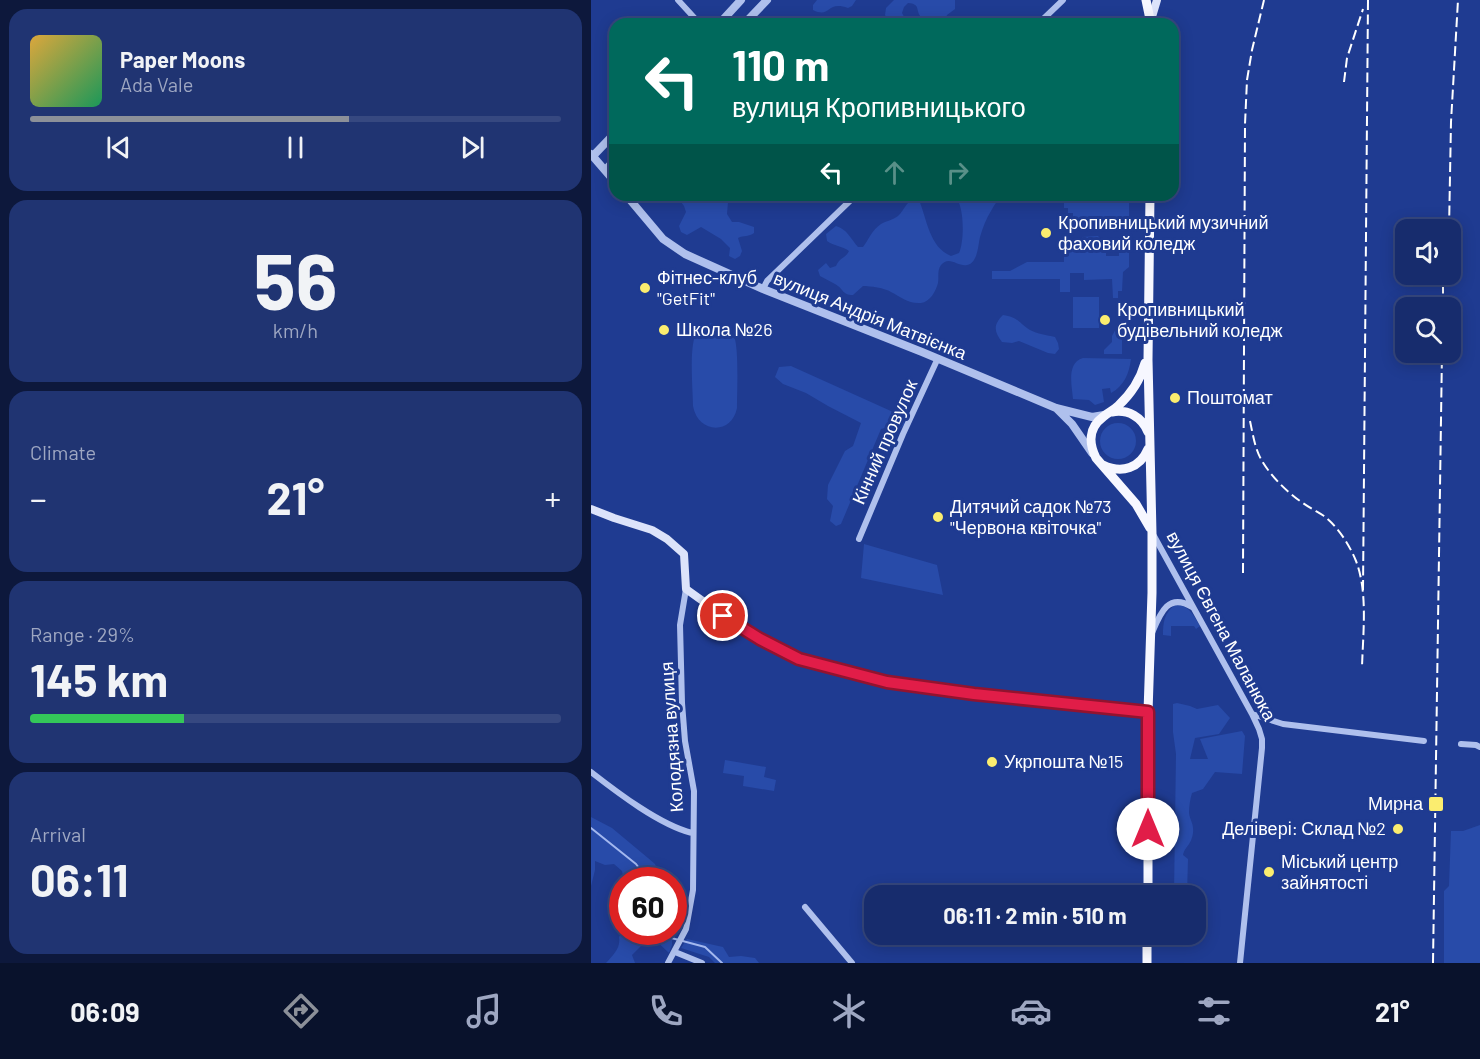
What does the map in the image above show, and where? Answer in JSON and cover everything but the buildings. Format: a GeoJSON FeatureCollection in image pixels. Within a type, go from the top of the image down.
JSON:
{"type":"FeatureCollection","features":[{"type":"Feature","properties":{"kind":"main road"},"geometry":{"type":"LineString","coordinates":[[1146,0],[1150,18]]}},
{"type":"Feature","properties":{"kind":"main road"},"geometry":{"type":"LineString","coordinates":[[1152,18],[1157,0]]}},
{"type":"Feature","properties":{"kind":"main road","name":"вулиця Євгена Маланюка"},"geometry":{"type":"LineString","coordinates":[[1150,201],[1148,352],[1152,532]]}},
{"type":"Feature","properties":{"kind":"main road"},"geometry":{"type":"LineString","coordinates":[[1147,885],[1152,532],[1136,504],[1096,459],[1090,441],[1096,423],[1119,406],[1136,386],[1148,352]]}},
{"type":"Feature","properties":{"kind":"main road"},"geometry":{"type":"LineString","coordinates":[[1096,459],[1111,469],[1120,470],[1135,466],[1145,456],[1149,441],[1145,425],[1136,416],[1123,411],[1106,414]]}},
{"type":"Feature","properties":{"kind":"main road"},"geometry":{"type":"LineString","coordinates":[[591,509],[652,530],[667,539],[684,554],[686,590],[739,627],[799,659],[887,682],[984,695],[1148,712]]}},
{"type":"Feature","properties":{"kind":"main road"},"geometry":{"type":"LineString","coordinates":[[1147,945],[1147,963]]}},
{"type":"Feature","properties":{"kind":"street"},"geometry":{"type":"LineString","coordinates":[[678,0],[694,18]]}},
{"type":"Feature","properties":{"kind":"street"},"geometry":{"type":"LineString","coordinates":[[724,18],[741,0]]}},
{"type":"Feature","properties":{"kind":"street"},"geometry":{"type":"LineString","coordinates":[[750,18],[767,0]]}},
{"type":"Feature","properties":{"kind":"street"},"geometry":{"type":"LineString","coordinates":[[1044,18],[1063,0]]}},
{"type":"Feature","properties":{"kind":"street"},"geometry":{"type":"LineString","coordinates":[[609,139],[592,156],[609,175]]}},
{"type":"Feature","properties":{"kind":"street"},"geometry":{"type":"LineString","coordinates":[[605,171],[609,167]]}},
{"type":"Feature","properties":{"kind":"street","name":"вулиця Андрія Матвієнка"},"geometry":{"type":"LineString","coordinates":[[631,201],[654,229],[673,247],[763,289],[938,358],[1056,408],[1092,417],[1106,414]]}},
{"type":"Feature","properties":{"kind":"street"},"geometry":{"type":"LineString","coordinates":[[763,289],[767,281],[849,201]]}},
{"type":"Feature","properties":{"kind":"street","name":"Кінний провулок"},"geometry":{"type":"LineString","coordinates":[[859,539],[938,358]]}},
{"type":"Feature","properties":{"kind":"street"},"geometry":{"type":"LineString","coordinates":[[1056,408],[1072,424],[1096,459]]}},
{"type":"Feature","properties":{"kind":"street","name":"вулиця Євгена Маланюка"},"geometry":{"type":"LineString","coordinates":[[1152,532],[1253,714],[1262,739],[1240,963]]}},
{"type":"Feature","properties":{"kind":"street","name":"Колодязна вулиця"},"geometry":{"type":"LineString","coordinates":[[668,963],[688,923],[693,890],[694,791],[685,741],[680,625],[686,590]]}},
{"type":"Feature","properties":{"kind":"street"},"geometry":{"type":"LineString","coordinates":[[1151,637],[1166,607],[1181,602],[1193,608]]}},
{"type":"Feature","properties":{"kind":"street"},"geometry":{"type":"LineString","coordinates":[[1253,714],[1283,724],[1424,741]]}},
{"type":"Feature","properties":{"kind":"street"},"geometry":{"type":"LineString","coordinates":[[1461,744],[1480,747]]}},
{"type":"Feature","properties":{"kind":"street"},"geometry":{"type":"LineString","coordinates":[[591,772],[657,818],[684,831],[692,832]]}},
{"type":"Feature","properties":{"kind":"street"},"geometry":{"type":"LineString","coordinates":[[805,907],[852,963]]}},
{"type":"Feature","properties":{"kind":"street"},"geometry":{"type":"LineString","coordinates":[[676,950],[702,963]]}},
{"type":"Feature","properties":{"kind":"shaded area"},"geometry":{"type":"Polygon","coordinates":[[[817,0],[856,0],[848,8],[836,6],[819,12],[813,10],[813,5],[817,0]]]}},
{"type":"Feature","properties":{"kind":"shaded area"},"geometry":{"type":"Polygon","coordinates":[[[894,0],[955,0],[955,9],[946,18],[922,18],[916,6],[908,3],[902,13],[905,18],[887,18],[886,8],[894,0]]]}},
{"type":"Feature","properties":{"kind":"shaded area"},"geometry":{"type":"Polygon","coordinates":[[[680,201],[727,201],[727,214],[732,222],[754,227],[754,233],[738,238],[742,251],[740,256],[735,259],[729,256],[730,248],[721,239],[701,227],[687,235],[681,232],[679,226],[686,212],[680,201]]]}},
{"type":"Feature","properties":{"kind":"shaded area"},"geometry":{"type":"Polygon","coordinates":[[[911,201],[919,201],[930,232],[938,246],[951,256],[959,253],[963,236],[963,221],[958,201],[997,201],[985,223],[977,253],[971,264],[944,262],[939,269],[936,289],[927,301],[912,302],[885,289],[866,286],[853,295],[849,295],[820,276],[818,270],[826,263],[830,268],[836,266],[849,251],[827,241],[826,234],[836,226],[840,227],[858,247],[863,247],[878,226],[898,216],[911,201]]]}},
{"type":"Feature","properties":{"kind":"shaded area"},"geometry":{"type":"Polygon","coordinates":[[[1027,201],[1129,201],[1129,227],[1082,227],[1081,222],[1077,222],[1077,218],[1073,218],[1073,213],[1068,213],[1068,208],[1064,208],[1064,203],[1027,203],[1027,201]]]}},
{"type":"Feature","properties":{"kind":"shaded area"},"geometry":{"type":"Polygon","coordinates":[[[1098,236],[1106,246],[1106,256],[1119,256],[1119,245],[1126,236],[1129,236],[1129,267],[1123,272],[1122,291],[1118,291],[1118,298],[1113,298],[1112,279],[1084,280],[1084,273],[1070,273],[1070,292],[1060,292],[1060,279],[992,279],[992,271],[1010,271],[1027,262],[1064,262],[1064,256],[1069,256],[1069,251],[1073,251],[1073,246],[1077,246],[1078,241],[1082,241],[1082,237],[1098,236]]]}},
{"type":"Feature","properties":{"kind":"shaded area"},"geometry":{"type":"Polygon","coordinates":[[[1073,297],[1099,297],[1099,328],[1073,328],[1073,297]]]}},
{"type":"Feature","properties":{"kind":"shaded area"},"geometry":{"type":"Polygon","coordinates":[[[1003,315],[1015,319],[1033,331],[1055,337],[1059,349],[1055,354],[1019,341],[1002,342],[997,335],[996,328],[997,322],[1003,315]]]}},
{"type":"Feature","properties":{"kind":"shaded area"},"geometry":{"type":"Polygon","coordinates":[[[715,323],[731,331],[736,342],[737,408],[729,423],[715,428],[701,422],[696,415],[693,406],[692,366],[693,345],[698,330],[715,323]]]}},
{"type":"Feature","properties":{"kind":"shaded area"},"geometry":{"type":"Polygon","coordinates":[[[1118,325],[1122,325],[1122,354],[1104,354],[1104,350],[1112,342],[1112,336],[1118,325]]]}},
{"type":"Feature","properties":{"kind":"shaded area"},"geometry":{"type":"Polygon","coordinates":[[[1083,358],[1131,359],[1123,383],[1111,393],[1110,388],[1102,389],[1104,402],[1095,405],[1089,400],[1073,399],[1072,370],[1074,365],[1083,358]]]}},
{"type":"Feature","properties":{"kind":"shaded area"},"geometry":{"type":"Polygon","coordinates":[[[791,366],[902,416],[905,424],[899,430],[888,427],[881,429],[841,524],[836,526],[830,521],[833,506],[827,499],[828,485],[845,451],[853,446],[861,423],[806,393],[783,384],[775,377],[779,367],[791,366]]]}},
{"type":"Feature","properties":{"kind":"shaded area"},"geometry":{"type":"Polygon","coordinates":[[[1118,423],[1131,428],[1136,441],[1131,454],[1118,459],[1105,454],[1100,441],[1105,428],[1118,423]]]}},
{"type":"Feature","properties":{"kind":"shaded area"},"geometry":{"type":"Polygon","coordinates":[[[864,544],[937,565],[943,595],[861,578],[864,544]]]}},
{"type":"Feature","properties":{"kind":"shaded area"},"geometry":{"type":"Polygon","coordinates":[[[1175,605],[1184,606],[1200,626],[1196,629],[1194,626],[1171,626],[1171,636],[1163,635],[1165,618],[1168,611],[1175,605]]]}},
{"type":"Feature","properties":{"kind":"shaded area"},"geometry":{"type":"Polygon","coordinates":[[[1173,704],[1197,709],[1218,705],[1230,718],[1219,734],[1195,738],[1190,759],[1208,759],[1200,739],[1242,731],[1245,736],[1242,774],[1215,772],[1203,789],[1192,793],[1189,813],[1193,833],[1183,855],[1188,859],[1187,885],[1174,885],[1176,754],[1173,704]]]}},
{"type":"Feature","properties":{"kind":"shaded area"},"geometry":{"type":"Polygon","coordinates":[[[725,760],[766,767],[764,777],[776,780],[774,791],[743,786],[744,776],[723,773],[725,760]]]}},
{"type":"Feature","properties":{"kind":"shaded area"},"geometry":{"type":"Polygon","coordinates":[[[591,817],[612,828],[656,867],[617,867],[614,864],[605,865],[595,861],[591,886],[591,817]]]}},
{"type":"Feature","properties":{"kind":"shaded area"},"geometry":{"type":"Polygon","coordinates":[[[1480,825],[1480,963],[1444,963],[1444,891],[1449,886],[1451,831],[1463,831],[1480,825]]]}},
{"type":"Feature","properties":{"kind":"shaded area"},"geometry":{"type":"Polygon","coordinates":[[[687,939],[723,947],[729,957],[755,958],[759,963],[715,963],[709,957],[681,948],[687,945],[687,939]]]}},
{"type":"Feature","properties":{"kind":"shaded area"},"geometry":{"type":"Polygon","coordinates":[[[618,945],[642,945],[632,955],[635,963],[606,963],[618,945]]]}},
{"type":"Feature","properties":{"kind":"shaded area"},"geometry":{"type":"Polygon","coordinates":[[[661,945],[672,945],[669,953],[661,945]]]}},
{"type":"Feature","properties":{"kind":"waterway"},"geometry":{"type":"LineString","coordinates":[[591,828],[638,867]]}},
{"type":"Feature","properties":{"kind":"waterway"},"geometry":{"type":"LineString","coordinates":[[687,942],[705,947],[722,963]]}},
{"type":"Feature","properties":{"kind":"railway"},"geometry":{"type":"LineString","coordinates":[[1243,573],[1245,124],[1247,80],[1264,0]]}},
{"type":"Feature","properties":{"kind":"railway"},"geometry":{"type":"LineString","coordinates":[[1363,590],[1368,0]]}},
{"type":"Feature","properties":{"kind":"railway"},"geometry":{"type":"LineString","coordinates":[[1449,219],[1451,122],[1458,0]]}},
{"type":"Feature","properties":{"kind":"railway"},"geometry":{"type":"LineString","coordinates":[[1344,82],[1347,58],[1363,9]]}},
{"type":"Feature","properties":{"kind":"railway"},"geometry":{"type":"LineString","coordinates":[[1443,285],[1443,297]]}},
{"type":"Feature","properties":{"kind":"railway"},"geometry":{"type":"LineString","coordinates":[[1433,963],[1442,363]]}},
{"type":"Feature","properties":{"kind":"railway"},"geometry":{"type":"LineString","coordinates":[[1250,421],[1258,452],[1270,472],[1295,497],[1334,525],[1343,536],[1356,561],[1363,599],[1362,667]]}},
{"type":"Feature","properties":{"kind":"place","name":"Кропивницький музичний фаховий коледж"},"geometry":{"type":"Point","coordinates":[1046,233]}},
{"type":"Feature","properties":{"kind":"place","name":"Фітнес-клуб \"GetFit\""},"geometry":{"type":"Point","coordinates":[645,288]}},
{"type":"Feature","properties":{"kind":"place","name":"Кропивницький будівельний коледж"},"geometry":{"type":"Point","coordinates":[1105,320]}},
{"type":"Feature","properties":{"kind":"place","name":"Школа №26"},"geometry":{"type":"Point","coordinates":[664,330]}},
{"type":"Feature","properties":{"kind":"place","name":"Поштомат"},"geometry":{"type":"Point","coordinates":[1175,398]}},
{"type":"Feature","properties":{"kind":"place","name":"Дитячий садок №73 \"Червона квіточка\""},"geometry":{"type":"Point","coordinates":[938,517]}},
{"type":"Feature","properties":{"kind":"place","name":"Укрпошта №15"},"geometry":{"type":"Point","coordinates":[992,762]}},
{"type":"Feature","properties":{"kind":"place","name":"Мирна"},"geometry":{"type":"Point","coordinates":[1436,804]}},
{"type":"Feature","properties":{"kind":"place","name":"Делівері: Склад №2"},"geometry":{"type":"Point","coordinates":[1398,829]}},
{"type":"Feature","properties":{"kind":"place","name":"Міський центр зайнятості"},"geometry":{"type":"Point","coordinates":[1269,872]}},
{"type":"Feature","properties":{"kind":"route"},"geometry":{"type":"LineString","coordinates":[[723,616],[799,659],[887,682],[974,694],[1148,712],[1148,829]]}}]}
